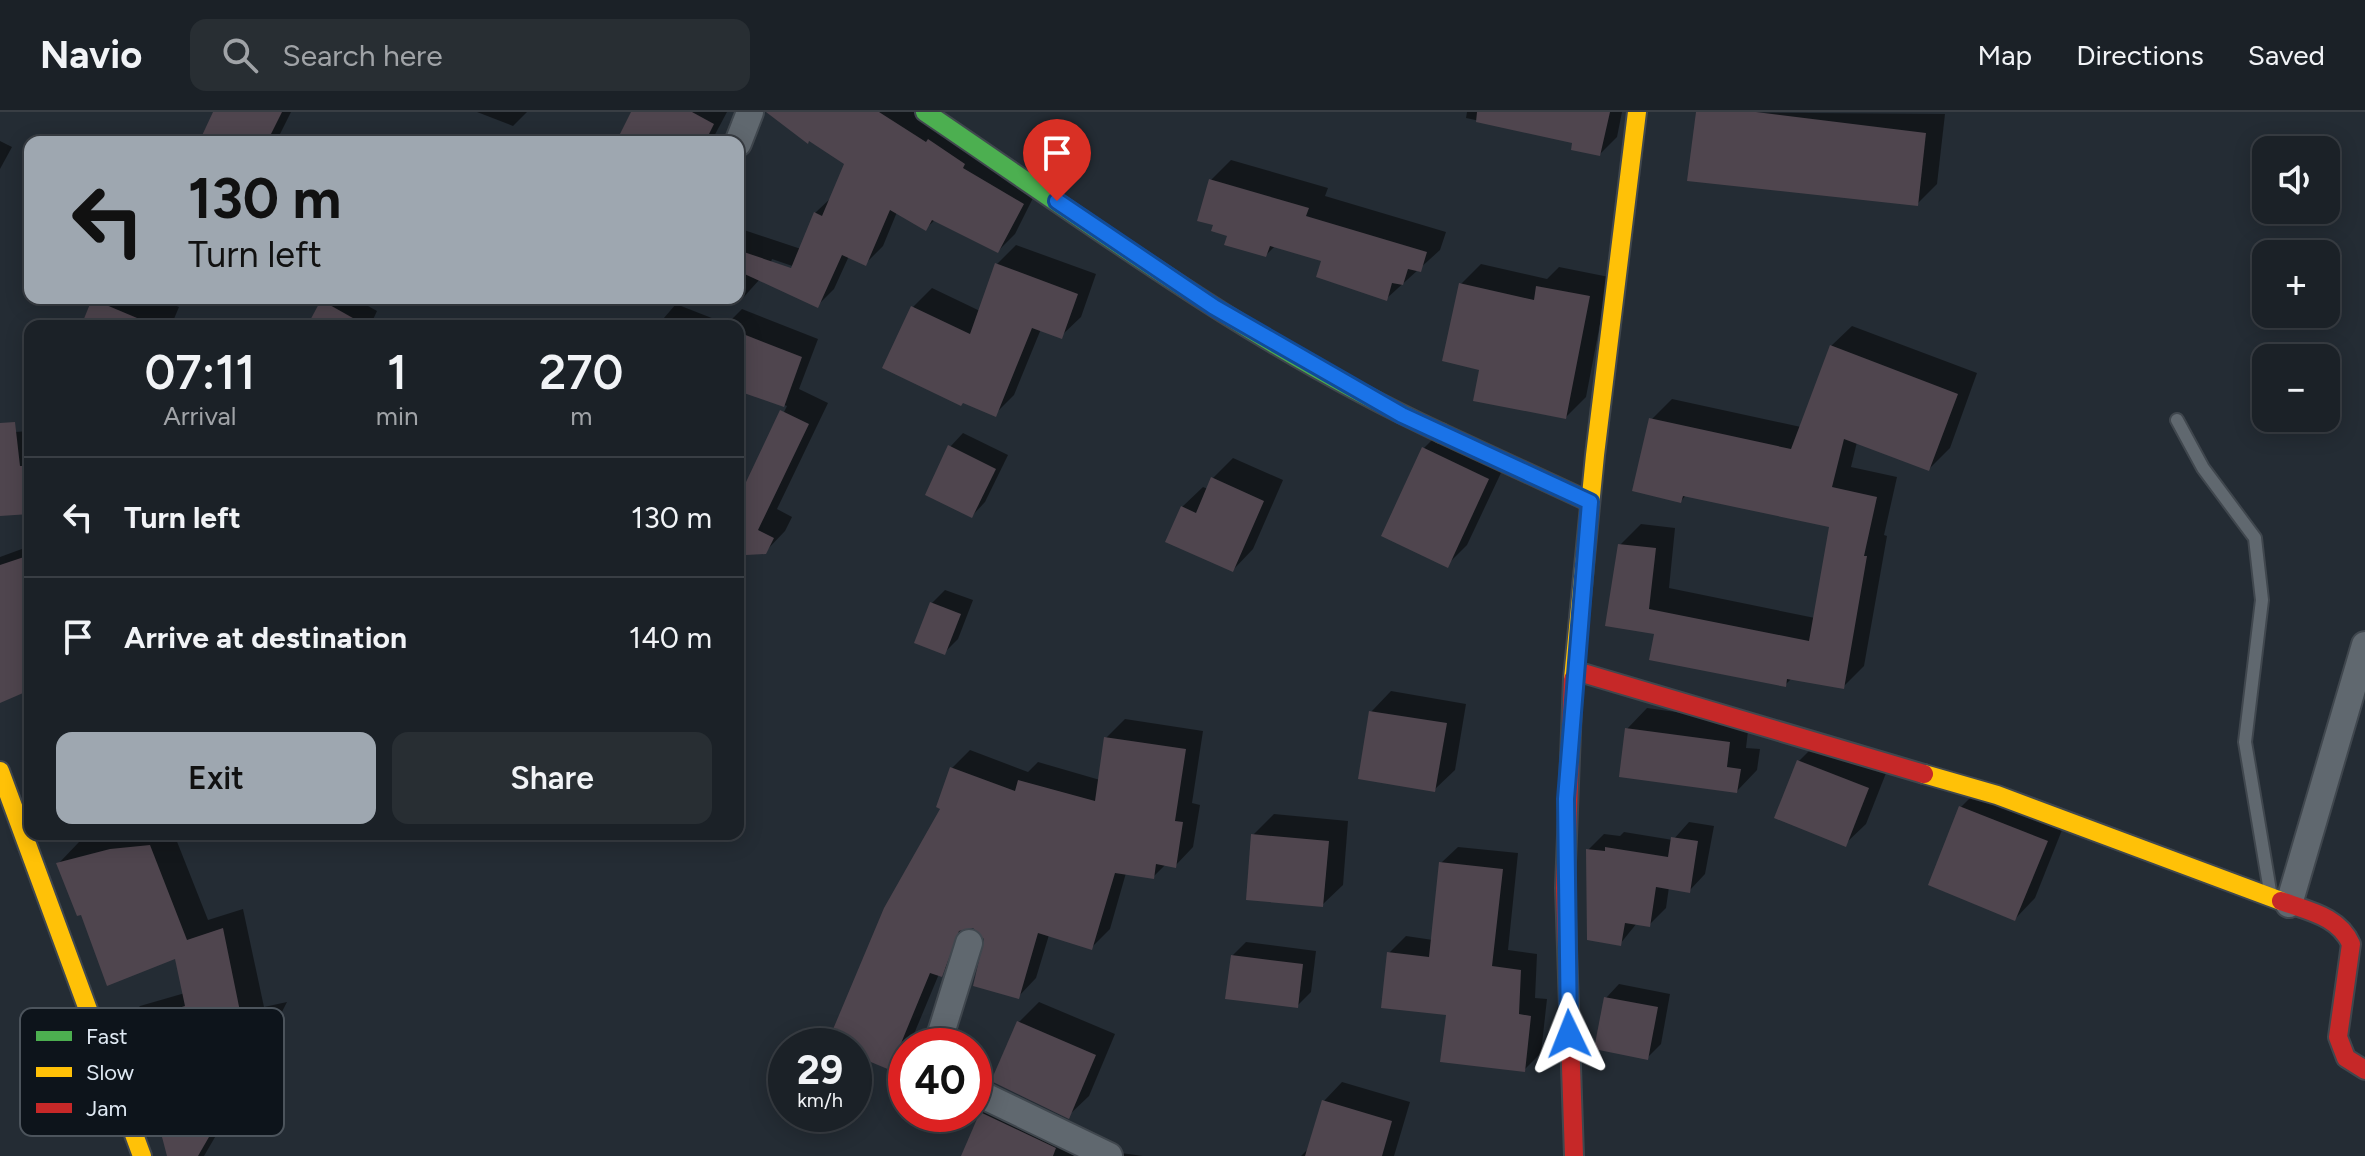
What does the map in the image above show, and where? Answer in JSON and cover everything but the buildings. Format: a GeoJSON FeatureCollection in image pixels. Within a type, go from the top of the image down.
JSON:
{"type":"FeatureCollection","features":[{"type":"Feature","properties":{"kind":"street"},"geometry":{"type":"LineString","coordinates":[[741,136],[750,112]]}},
{"type":"Feature","properties":{"kind":"street"},"geometry":{"type":"LineString","coordinates":[[925,112],[1214,307],[1402,415],[1590,502]]}},
{"type":"Feature","properties":{"kind":"street"},"geometry":{"type":"LineString","coordinates":[[1574,1156],[1567,1004],[1566,799],[1590,502],[1637,112]]}},
{"type":"Feature","properties":{"kind":"street"},"geometry":{"type":"LineString","coordinates":[[2280,901],[2365,645]]}},
{"type":"Feature","properties":{"kind":"street"},"geometry":{"type":"LineString","coordinates":[[1576,671],[1997,795],[2332,920],[2345,930],[2351,944],[2338,1037],[2346,1058],[2365,1070]]}},
{"type":"Feature","properties":{"kind":"street"},"geometry":{"type":"LineString","coordinates":[[0,771],[24,836]]}},
{"type":"Feature","properties":{"kind":"street"},"geometry":{"type":"LineString","coordinates":[[25,840],[87,1008]]}},
{"type":"Feature","properties":{"kind":"street"},"geometry":{"type":"LineString","coordinates":[[943,1028],[969,943]]}},
{"type":"Feature","properties":{"kind":"street"},"geometry":{"type":"LineString","coordinates":[[992,1100],[1109,1156]]}},
{"type":"Feature","properties":{"kind":"street"},"geometry":{"type":"LineString","coordinates":[[135,1136],[142,1156]]}},
{"type":"Feature","properties":{"kind":"lane"},"geometry":{"type":"LineString","coordinates":[[2177,420],[2203,468],[2255,538],[2262,600],[2245,742],[2280,901]]}},
{"type":"Feature","properties":{"kind":"traffic: fast"},"geometry":{"type":"LineString","coordinates":[[925,112],[1241,324],[1306,363],[1441,433]]}},
{"type":"Feature","properties":{"kind":"traffic: slow"},"geometry":{"type":"LineString","coordinates":[[1573,679],[1595,455],[1637,112]]}},
{"type":"Feature","properties":{"kind":"traffic: slow"},"geometry":{"type":"LineString","coordinates":[[0,771],[24,836]]}},
{"type":"Feature","properties":{"kind":"traffic: slow"},"geometry":{"type":"LineString","coordinates":[[1924,774],[1997,795],[2281,901]]}},
{"type":"Feature","properties":{"kind":"traffic: slow"},"geometry":{"type":"LineString","coordinates":[[25,840],[87,1008]]}},
{"type":"Feature","properties":{"kind":"traffic: slow"},"geometry":{"type":"LineString","coordinates":[[135,1136],[142,1156]]}},
{"type":"Feature","properties":{"kind":"traffic: jam"},"geometry":{"type":"LineString","coordinates":[[1441,433],[1590,502]]}},
{"type":"Feature","properties":{"kind":"traffic: jam"},"geometry":{"type":"LineString","coordinates":[[1576,671],[1924,774]]}},
{"type":"Feature","properties":{"kind":"traffic: jam"},"geometry":{"type":"LineString","coordinates":[[1573,679],[1565,888],[1574,1156]]}},
{"type":"Feature","properties":{"kind":"traffic: jam"},"geometry":{"type":"LineString","coordinates":[[2281,901],[2331,921],[2351,944],[2338,1037],[2346,1058],[2365,1070]]}},
{"type":"Feature","properties":{"kind":"route"},"geometry":{"type":"LineString","coordinates":[[1057,201],[1214,307],[1402,415],[1590,502],[1566,799],[1569,1034]]}}]}
